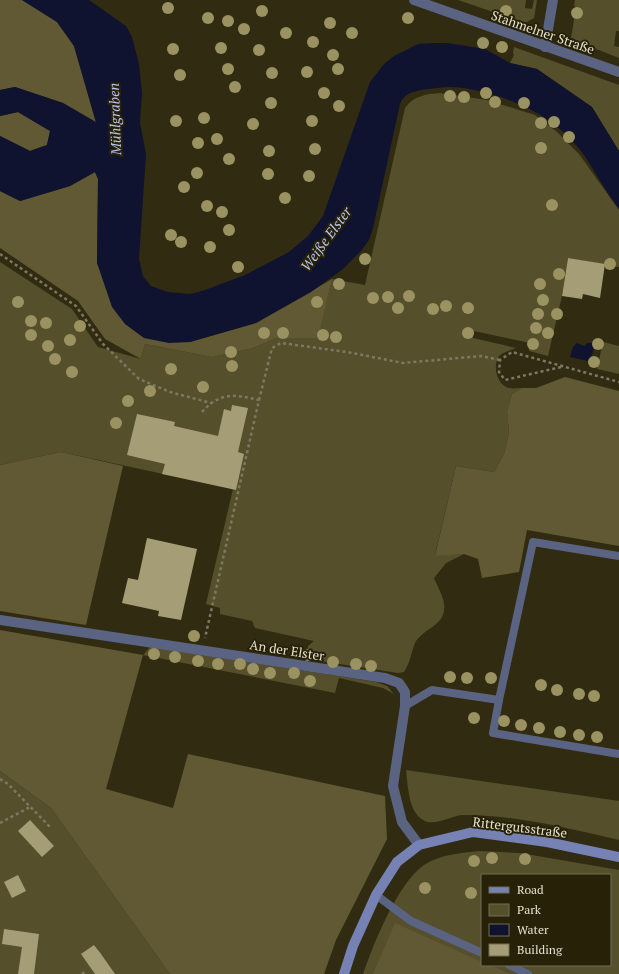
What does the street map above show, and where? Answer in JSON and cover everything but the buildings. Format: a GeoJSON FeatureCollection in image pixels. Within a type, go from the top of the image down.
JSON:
{"type":"FeatureCollection","features":[{"type":"Feature","properties":{"kind":"main road","name":"Rittergutsstraße"},"geometry":{"type":"LineString","coordinates":[[419,845],[473,832],[547,842],[619,857]]}},
{"type":"Feature","properties":{"kind":"main road"},"geometry":{"type":"LineString","coordinates":[[344,974],[353,946],[376,895],[397,862],[419,845]]}},
{"type":"Feature","properties":{"kind":"street","name":"Stahmelner Straße"},"geometry":{"type":"LineString","coordinates":[[414,0],[619,72]]}},
{"type":"Feature","properties":{"kind":"street"},"geometry":{"type":"LineString","coordinates":[[545,47],[553,0]]}},
{"type":"Feature","properties":{"kind":"street","name":"An der Elster"},"geometry":{"type":"LineString","coordinates":[[0,620],[394,680],[403,687],[405,706],[393,786],[402,822],[419,845]]}},
{"type":"Feature","properties":{"kind":"lane"},"geometry":{"type":"LineString","coordinates":[[619,556],[532,542],[493,733],[619,754]]}},
{"type":"Feature","properties":{"kind":"lane"},"geometry":{"type":"LineString","coordinates":[[405,706],[432,690],[499,700]]}},
{"type":"Feature","properties":{"kind":"lane"},"geometry":{"type":"LineString","coordinates":[[376,895],[410,921],[481,952]]}},
{"type":"Feature","properties":{"kind":"lane"},"geometry":{"type":"LineString","coordinates":[[511,966],[528,974]]}},
{"type":"Feature","properties":{"kind":"path"},"geometry":{"type":"LineString","coordinates":[[0,254],[76,306],[103,344],[139,379],[170,392],[211,403]]}},
{"type":"Feature","properties":{"kind":"path"},"geometry":{"type":"LineString","coordinates":[[202,650],[272,348],[281,343],[347,352],[403,363],[481,356],[500,360],[512,352],[561,367],[619,382]]}},
{"type":"Feature","properties":{"kind":"path"},"geometry":{"type":"LineString","coordinates":[[500,360],[499,372],[505,380],[561,367]]}},
{"type":"Feature","properties":{"kind":"path"},"geometry":{"type":"LineString","coordinates":[[202,412],[211,403],[232,395],[259,400]]}},
{"type":"Feature","properties":{"kind":"path"},"geometry":{"type":"LineString","coordinates":[[0,779],[8,784],[50,827]]}},
{"type":"Feature","properties":{"kind":"path"},"geometry":{"type":"LineString","coordinates":[[0,823],[30,807]]}},
{"type":"Feature","properties":{"kind":"path"},"geometry":{"type":"LineString","coordinates":[[82,974],[86,971]]}},
{"type":"Feature","properties":{"kind":"green space"},"geometry":{"type":"Polygon","coordinates":[[[458,0],[526,0],[525,8],[532,9],[534,0],[537,0],[534,18],[525,23],[458,0]]]}},
{"type":"Feature","properties":{"kind":"green space"},"geometry":{"type":"Polygon","coordinates":[[[575,0],[619,0],[619,31],[616,31],[614,46],[619,47],[619,58],[571,39],[576,7],[574,6],[575,0]]]}},
{"type":"Feature","properties":{"kind":"green space"},"geometry":{"type":"Polygon","coordinates":[[[514,47],[619,85],[619,151],[592,107],[537,69],[510,63],[514,55],[514,47]]]}},
{"type":"Feature","properties":{"kind":"green space"},"geometry":{"type":"Polygon","coordinates":[[[440,93],[487,100],[535,115],[557,132],[579,154],[619,210],[619,267],[568,258],[562,296],[548,356],[529,351],[530,343],[474,331],[473,338],[516,348],[499,356],[496,370],[501,383],[505,386],[511,388],[522,388],[512,394],[507,411],[509,433],[504,454],[494,472],[456,466],[435,555],[464,554],[446,563],[434,578],[444,601],[444,611],[442,617],[439,622],[424,633],[415,643],[406,669],[404,672],[398,673],[307,659],[308,646],[314,641],[255,628],[252,621],[220,614],[220,608],[206,604],[233,489],[61,452],[0,465],[0,262],[72,309],[98,347],[141,359],[145,344],[212,357],[253,348],[277,338],[317,338],[332,279],[365,285],[405,108],[408,104],[420,96],[440,93]]]}},
{"type":"Feature","properties":{"kind":"green space"},"geometry":{"type":"Polygon","coordinates":[[[603,342],[619,346],[619,374],[597,369],[603,342]]]}},
{"type":"Feature","properties":{"kind":"green space"},"geometry":{"type":"Polygon","coordinates":[[[150,647],[376,682],[387,686],[394,694],[383,688],[339,678],[335,693],[143,655],[150,647]]]}},
{"type":"Feature","properties":{"kind":"green space"},"geometry":{"type":"Polygon","coordinates":[[[406,770],[619,801],[619,840],[547,824],[492,816],[462,815],[437,822],[427,822],[418,816],[414,810],[408,790],[406,770]]]}},
{"type":"Feature","properties":{"kind":"green space"},"geometry":{"type":"Polygon","coordinates":[[[0,771],[51,808],[170,974],[0,974],[0,771]]]}},
{"type":"Feature","properties":{"kind":"green space"},"geometry":{"type":"Polygon","coordinates":[[[480,851],[520,853],[619,870],[619,974],[363,974],[380,931],[405,886],[414,874],[424,865],[437,858],[480,851]]]}},
{"type":"Feature","properties":{"kind":"shaded area"},"geometry":{"type":"Polygon","coordinates":[[[0,0],[22,0],[57,22],[74,46],[96,123],[63,103],[15,87],[0,90],[0,0]]]}},
{"type":"Feature","properties":{"kind":"shaded area"},"geometry":{"type":"Polygon","coordinates":[[[18,112],[50,131],[47,145],[30,151],[0,136],[0,116],[18,112]]]}},
{"type":"Feature","properties":{"kind":"shaded area"},"geometry":{"type":"Polygon","coordinates":[[[95,172],[98,179],[97,263],[190,342],[256,323],[332,279],[318,338],[277,338],[253,348],[212,357],[145,344],[141,359],[105,339],[78,301],[0,248],[0,191],[20,201],[70,186],[95,172]]]}},
{"type":"Feature","properties":{"kind":"shaded area"},"geometry":{"type":"Polygon","coordinates":[[[565,377],[619,391],[619,546],[527,530],[519,572],[482,578],[478,559],[464,554],[435,556],[456,466],[494,472],[504,454],[509,433],[507,411],[512,394],[522,388],[536,388],[565,377]]]}},
{"type":"Feature","properties":{"kind":"shaded area"},"geometry":{"type":"Polygon","coordinates":[[[61,452],[123,466],[86,625],[0,611],[0,465],[61,452]]]}},
{"type":"Feature","properties":{"kind":"shaded area"},"geometry":{"type":"Polygon","coordinates":[[[0,630],[143,655],[106,789],[173,808],[188,754],[385,796],[387,839],[336,940],[324,974],[170,974],[51,808],[0,771],[0,630]]]}},
{"type":"Feature","properties":{"kind":"shaded area"},"geometry":{"type":"Polygon","coordinates":[[[395,923],[481,962],[481,966],[492,966],[510,974],[373,974],[395,923]]]}},
{"type":"Feature","properties":{"kind":"water"},"geometry":{"type":"Polygon","coordinates":[[[22,0],[89,0],[126,26],[132,37],[139,64],[142,93],[140,123],[146,154],[139,259],[143,276],[151,286],[168,292],[190,294],[245,275],[289,252],[308,236],[323,216],[370,82],[384,64],[394,56],[418,44],[447,43],[485,49],[510,63],[537,69],[592,107],[619,151],[619,209],[584,155],[575,144],[555,125],[532,111],[507,99],[466,88],[444,87],[416,91],[406,95],[400,104],[373,228],[369,240],[361,251],[343,269],[311,292],[256,323],[190,342],[169,343],[144,338],[125,324],[112,307],[97,263],[98,179],[95,172],[70,186],[20,201],[0,191],[0,136],[30,151],[47,145],[50,131],[18,112],[0,116],[0,90],[15,87],[63,103],[96,122],[74,46],[57,22],[22,0]]]}},
{"type":"Feature","properties":{"kind":"water"},"geometry":{"type":"Polygon","coordinates":[[[577,343],[584,346],[587,343],[592,343],[594,345],[593,353],[588,361],[570,357],[573,347],[577,343]]]}},
{"type":"Feature","properties":{"kind":"water label","name":"Mühlgraben"},"geometry":{"type":"Point","coordinates":[115,119]}},
{"type":"Feature","properties":{"kind":"water label","name":"Weiße Elster"},"geometry":{"type":"Point","coordinates":[326,239]}}]}
